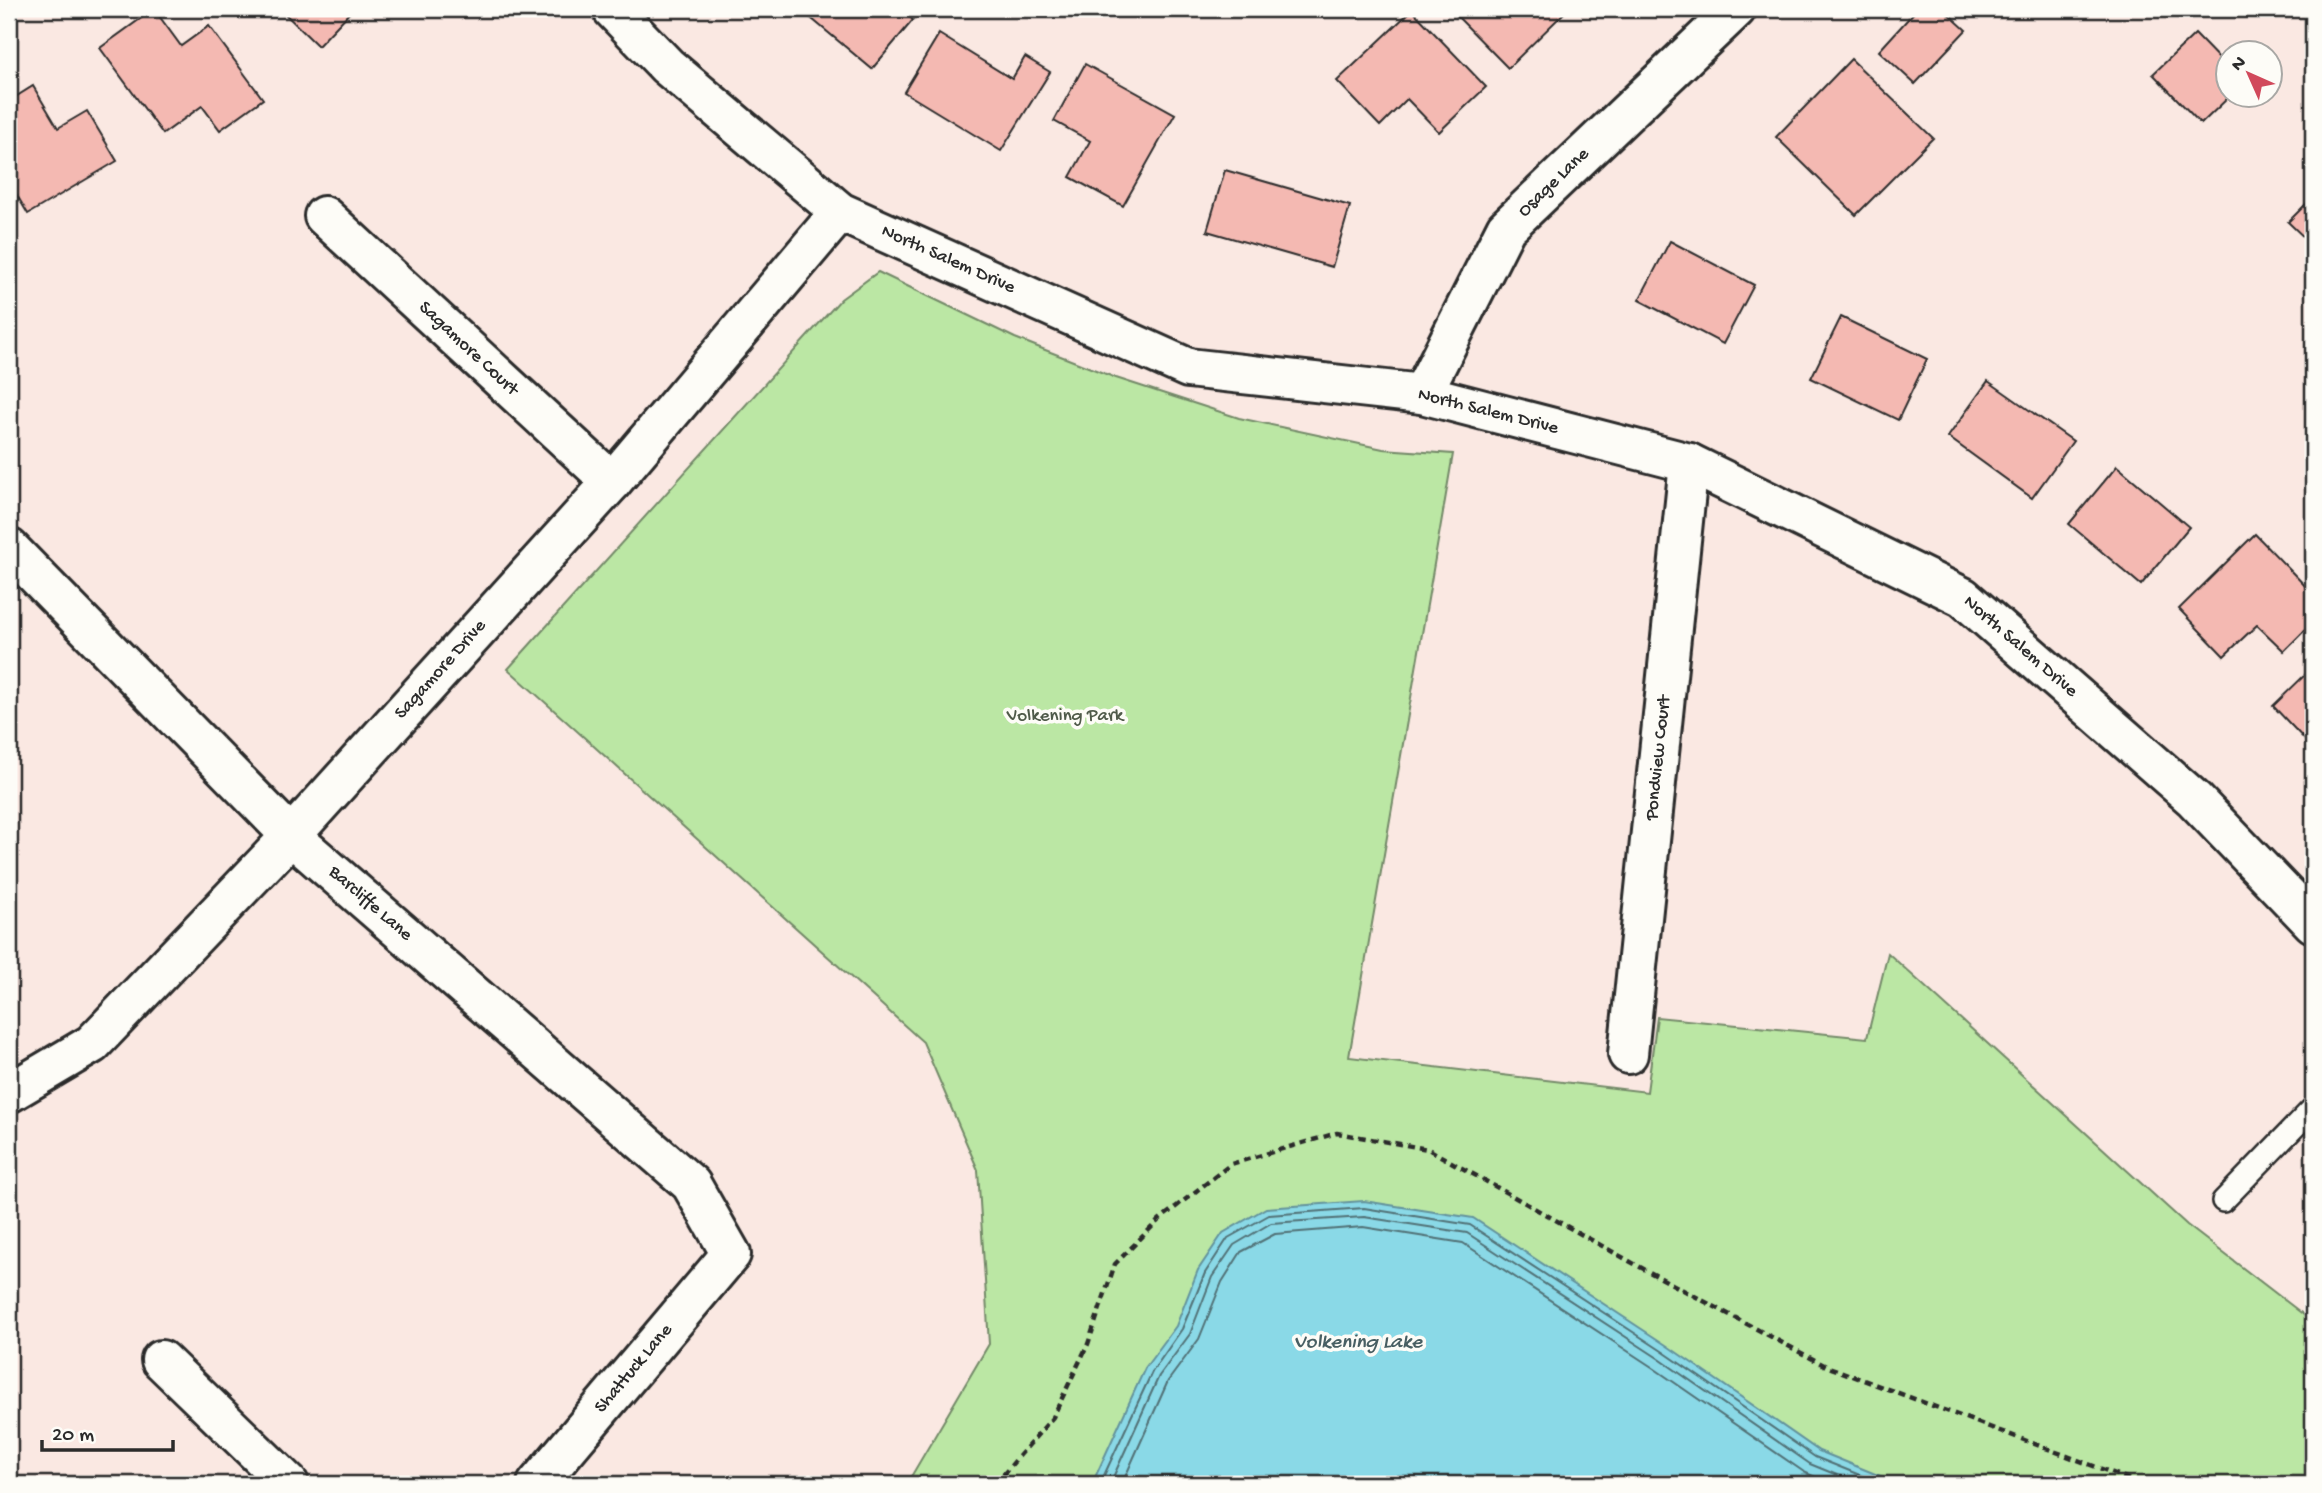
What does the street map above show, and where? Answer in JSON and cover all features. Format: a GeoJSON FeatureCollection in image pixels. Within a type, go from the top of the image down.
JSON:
{"type":"FeatureCollection","features":[{"type":"Feature","properties":{"kind":"street","name":"North Salem Drive"},"geometry":{"type":"LineString","coordinates":[[612,9],[667,66],[840,212],[1188,368],[1422,394],[1689,463],[1963,597],[2194,799],[2313,923]]}},
{"type":"Feature","properties":{"kind":"street","name":"Osage Lane"},"geometry":{"type":"LineString","coordinates":[[1422,394],[1506,228],[1736,9]]}},
{"type":"Feature","properties":{"kind":"street","name":"Sagamore Drive"},"geometry":{"type":"LineString","coordinates":[[9,1093],[92,1044],[291,836],[612,482],[840,212]]}},
{"type":"Feature","properties":{"kind":"street","name":"Sagamore Court"},"geometry":{"type":"LineString","coordinates":[[324,216],[612,482]]}},
{"type":"Feature","properties":{"kind":"street","name":"Pondview Court"},"geometry":{"type":"LineString","coordinates":[[1628,1054],[1689,463]]}},
{"type":"Feature","properties":{"kind":"street","name":"Barcliffe Lane"},"geometry":{"type":"LineString","coordinates":[[9,548],[291,836],[691,1184],[731,1254]]}},
{"type":"Feature","properties":{"kind":"street","name":"Shattuck Lane"},"geometry":{"type":"LineString","coordinates":[[537,1484],[731,1254]]}},
{"type":"Feature","properties":{"kind":"street"},"geometry":{"type":"LineString","coordinates":[[161,1360],[289,1484]]}},
{"type":"Feature","properties":{"kind":"lane"},"geometry":{"type":"LineString","coordinates":[[2223,1201],[2313,1108]]}},
{"type":"Feature","properties":{"kind":"path"},"geometry":{"type":"LineString","coordinates":[[995,1484],[1053,1417],[1088,1344],[1115,1264],[1159,1220],[1231,1164],[1337,1133],[1428,1149],[1640,1267],[1826,1366],[2141,1484]]}},
{"type":"Feature","properties":{"kind":"green space","name":"Volkening Park"},"geometry":{"type":"Polygon","coordinates":[[[878,272],[1015,338],[1116,378],[1239,418],[1383,449],[1453,454],[1349,1057],[1647,1092],[1657,1017],[1867,1038],[1888,953],[2187,1225],[2313,1322],[2313,1484],[903,1484],[912,1475],[989,1344],[978,1170],[923,1042],[508,669],[841,299],[878,272]]]}},
{"type":"Feature","properties":{"kind":"water","name":"Volkening Lake"},"geometry":{"type":"Polygon","coordinates":[[[1364,1201],[1473,1218],[1666,1345],[1819,1451],[1900,1484],[1092,1484],[1145,1368],[1176,1326],[1198,1270],[1223,1233],[1266,1208],[1364,1201]]]}},
{"type":"Feature","properties":{"kind":"building"},"geometry":{"type":"Polygon","coordinates":[[[154,9],[181,46],[209,26],[263,99],[220,130],[202,106],[163,134],[100,48],[154,9]]]}},
{"type":"Feature","properties":{"kind":"building"},"geometry":{"type":"Polygon","coordinates":[[[280,9],[353,9],[318,46],[280,9]]]}},
{"type":"Feature","properties":{"kind":"building"},"geometry":{"type":"Polygon","coordinates":[[[800,9],[901,9],[913,20],[872,69],[800,9]]]}},
{"type":"Feature","properties":{"kind":"building"},"geometry":{"type":"Polygon","coordinates":[[[1450,9],[1568,9],[1508,68],[1450,9]]]}},
{"type":"Feature","properties":{"kind":"building"},"geometry":{"type":"Polygon","coordinates":[[[1917,9],[1943,9],[1966,30],[1915,84],[1879,51],[1917,9]]]}},
{"type":"Feature","properties":{"kind":"building"},"geometry":{"type":"Polygon","coordinates":[[[1412,10],[1486,87],[1439,132],[1407,99],[1380,126],[1337,81],[1412,10]]]}},
{"type":"Feature","properties":{"kind":"building"},"geometry":{"type":"Polygon","coordinates":[[[939,34],[1012,79],[1025,57],[1050,72],[1001,151],[904,92],[939,34]]]}},
{"type":"Feature","properties":{"kind":"building"},"geometry":{"type":"Polygon","coordinates":[[[2195,34],[2214,54],[2214,108],[2218,108],[2201,124],[2153,74],[2195,34]]]}},
{"type":"Feature","properties":{"kind":"building"},"geometry":{"type":"Polygon","coordinates":[[[1851,59],[1933,138],[1856,215],[1776,137],[1851,59]]]}},
{"type":"Feature","properties":{"kind":"building"},"geometry":{"type":"Polygon","coordinates":[[[1085,64],[1175,114],[1123,206],[1070,177],[1090,141],[1054,121],[1085,64]]]}},
{"type":"Feature","properties":{"kind":"building"},"geometry":{"type":"Polygon","coordinates":[[[33,86],[58,128],[87,111],[117,161],[28,214],[9,182],[9,101],[33,86]]]}},
{"type":"Feature","properties":{"kind":"building"},"geometry":{"type":"Polygon","coordinates":[[[1225,170],[1350,206],[1332,267],[1207,231],[1225,170]]]}},
{"type":"Feature","properties":{"kind":"building"},"geometry":{"type":"Polygon","coordinates":[[[2313,197],[2313,246],[2288,222],[2313,197]]]}},
{"type":"Feature","properties":{"kind":"building"},"geometry":{"type":"Polygon","coordinates":[[[1670,241],[1754,285],[1723,344],[1639,300],[1670,241]]]}},
{"type":"Feature","properties":{"kind":"building"},"geometry":{"type":"Polygon","coordinates":[[[1841,317],[1927,359],[1898,420],[1811,378],[1841,317]]]}},
{"type":"Feature","properties":{"kind":"building"},"geometry":{"type":"Polygon","coordinates":[[[1988,381],[2073,441],[2032,498],[1948,437],[1988,381]]]}},
{"type":"Feature","properties":{"kind":"building"},"geometry":{"type":"Polygon","coordinates":[[[2117,466],[2189,527],[2141,585],[2069,524],[2117,466]]]}},
{"type":"Feature","properties":{"kind":"building"},"geometry":{"type":"Polygon","coordinates":[[[2255,534],[2313,594],[2313,622],[2284,651],[2257,625],[2224,656],[2179,609],[2255,534]]]}},
{"type":"Feature","properties":{"kind":"building"},"geometry":{"type":"Polygon","coordinates":[[[2313,667],[2313,738],[2308,743],[2273,706],[2313,667]]]}}]}
